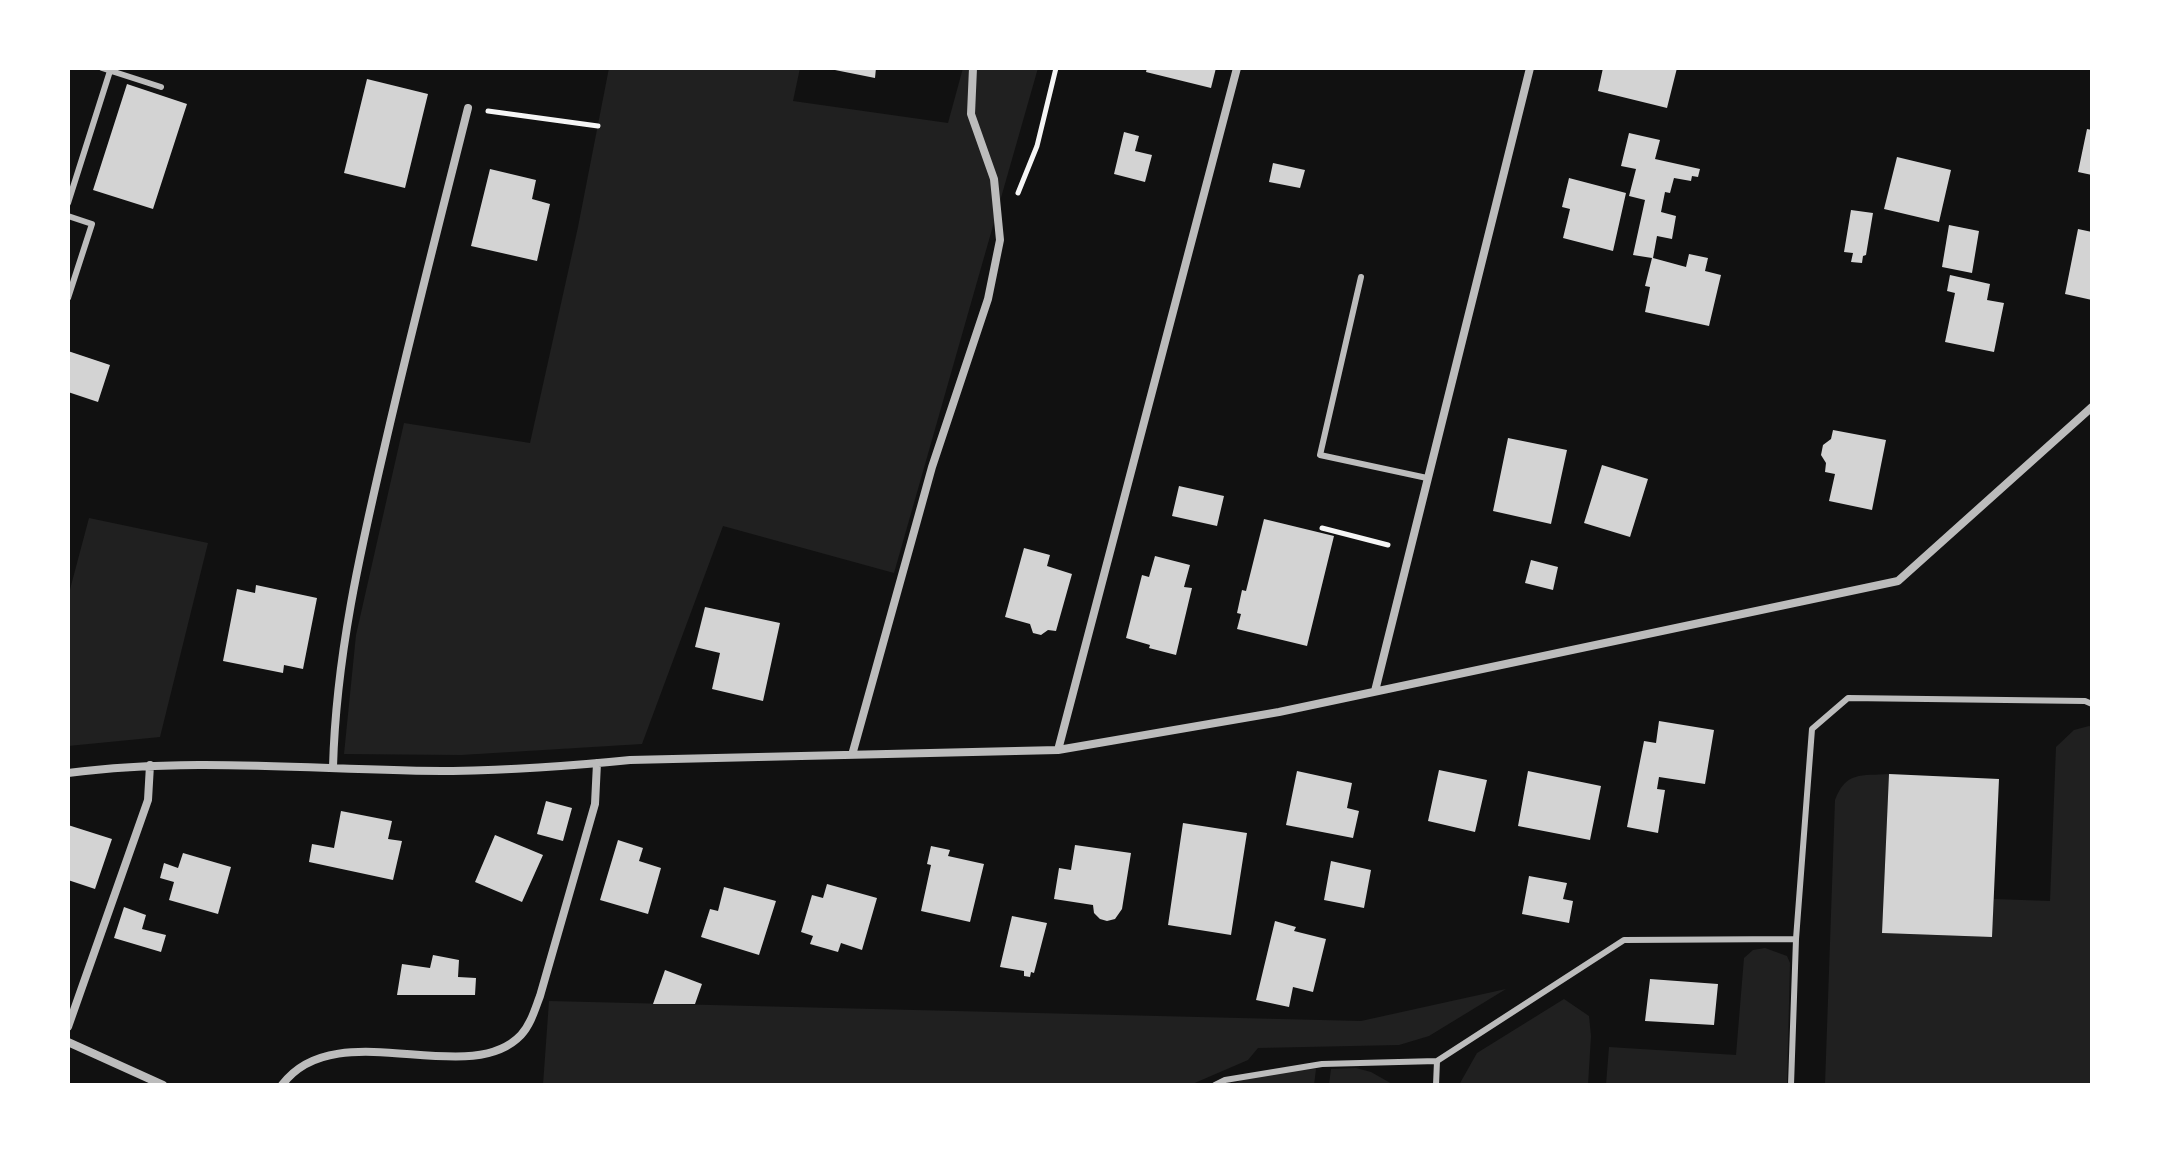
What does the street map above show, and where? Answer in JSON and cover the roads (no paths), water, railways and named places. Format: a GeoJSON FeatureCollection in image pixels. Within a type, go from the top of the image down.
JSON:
{"type":"FeatureCollection","features":[{"type":"Feature","properties":{"kind":"street"},"geometry":{"type":"LineString","coordinates":[[852,755],[932,467],[988,299],[1000,240],[994,179],[971,114],[973,68]]}},
{"type":"Feature","properties":{"kind":"street"},"geometry":{"type":"LineString","coordinates":[[1058,750],[1237,68]]}},
{"type":"Feature","properties":{"kind":"street"},"geometry":{"type":"LineString","coordinates":[[1375,691],[1530,68]]}},
{"type":"Feature","properties":{"kind":"street"},"geometry":{"type":"LineString","coordinates":[[333,767],[335,705],[347,622],[402,370],[468,108]]}},
{"type":"Feature","properties":{"kind":"street"},"geometry":{"type":"LineString","coordinates":[[68,773],[150,765],[453,771],[630,760],[1058,750],[1279,712],[1898,581],[2092,407]]}},
{"type":"Feature","properties":{"kind":"street"},"geometry":{"type":"LineString","coordinates":[[282,1085],[292,1072],[312,1059],[334,1054],[470,1055],[503,1048],[519,1036],[531,1019],[540,996],[592,817],[597,763]]}},
{"type":"Feature","properties":{"kind":"street"},"geometry":{"type":"LineString","coordinates":[[68,1027],[148,800],[150,765]]}},
{"type":"Feature","properties":{"kind":"street"},"geometry":{"type":"LineString","coordinates":[[68,1042],[163,1085]]}},
{"type":"Feature","properties":{"kind":"lane"},"geometry":{"type":"LineString","coordinates":[[102,68],[161,87]]}},
{"type":"Feature","properties":{"kind":"lane"},"geometry":{"type":"LineString","coordinates":[[68,203],[110,71]]}},
{"type":"Feature","properties":{"kind":"lane"},"geometry":{"type":"LineString","coordinates":[[68,216],[92,224],[68,298]]}},
{"type":"Feature","properties":{"kind":"lane"},"geometry":{"type":"LineString","coordinates":[[1361,277],[1320,455],[1427,478]]}},
{"type":"Feature","properties":{"kind":"lane"},"geometry":{"type":"LineString","coordinates":[[1791,1085],[1796,939],[1812,729],[1848,698],[2085,701],[2092,704]]}},
{"type":"Feature","properties":{"kind":"lane"},"geometry":{"type":"LineString","coordinates":[[1215,1085],[1225,1080],[1322,1064],[1437,1061],[1624,940],[1796,939]]}},
{"type":"Feature","properties":{"kind":"lane"},"geometry":{"type":"LineString","coordinates":[[1436,1085],[1437,1061]]}}]}
